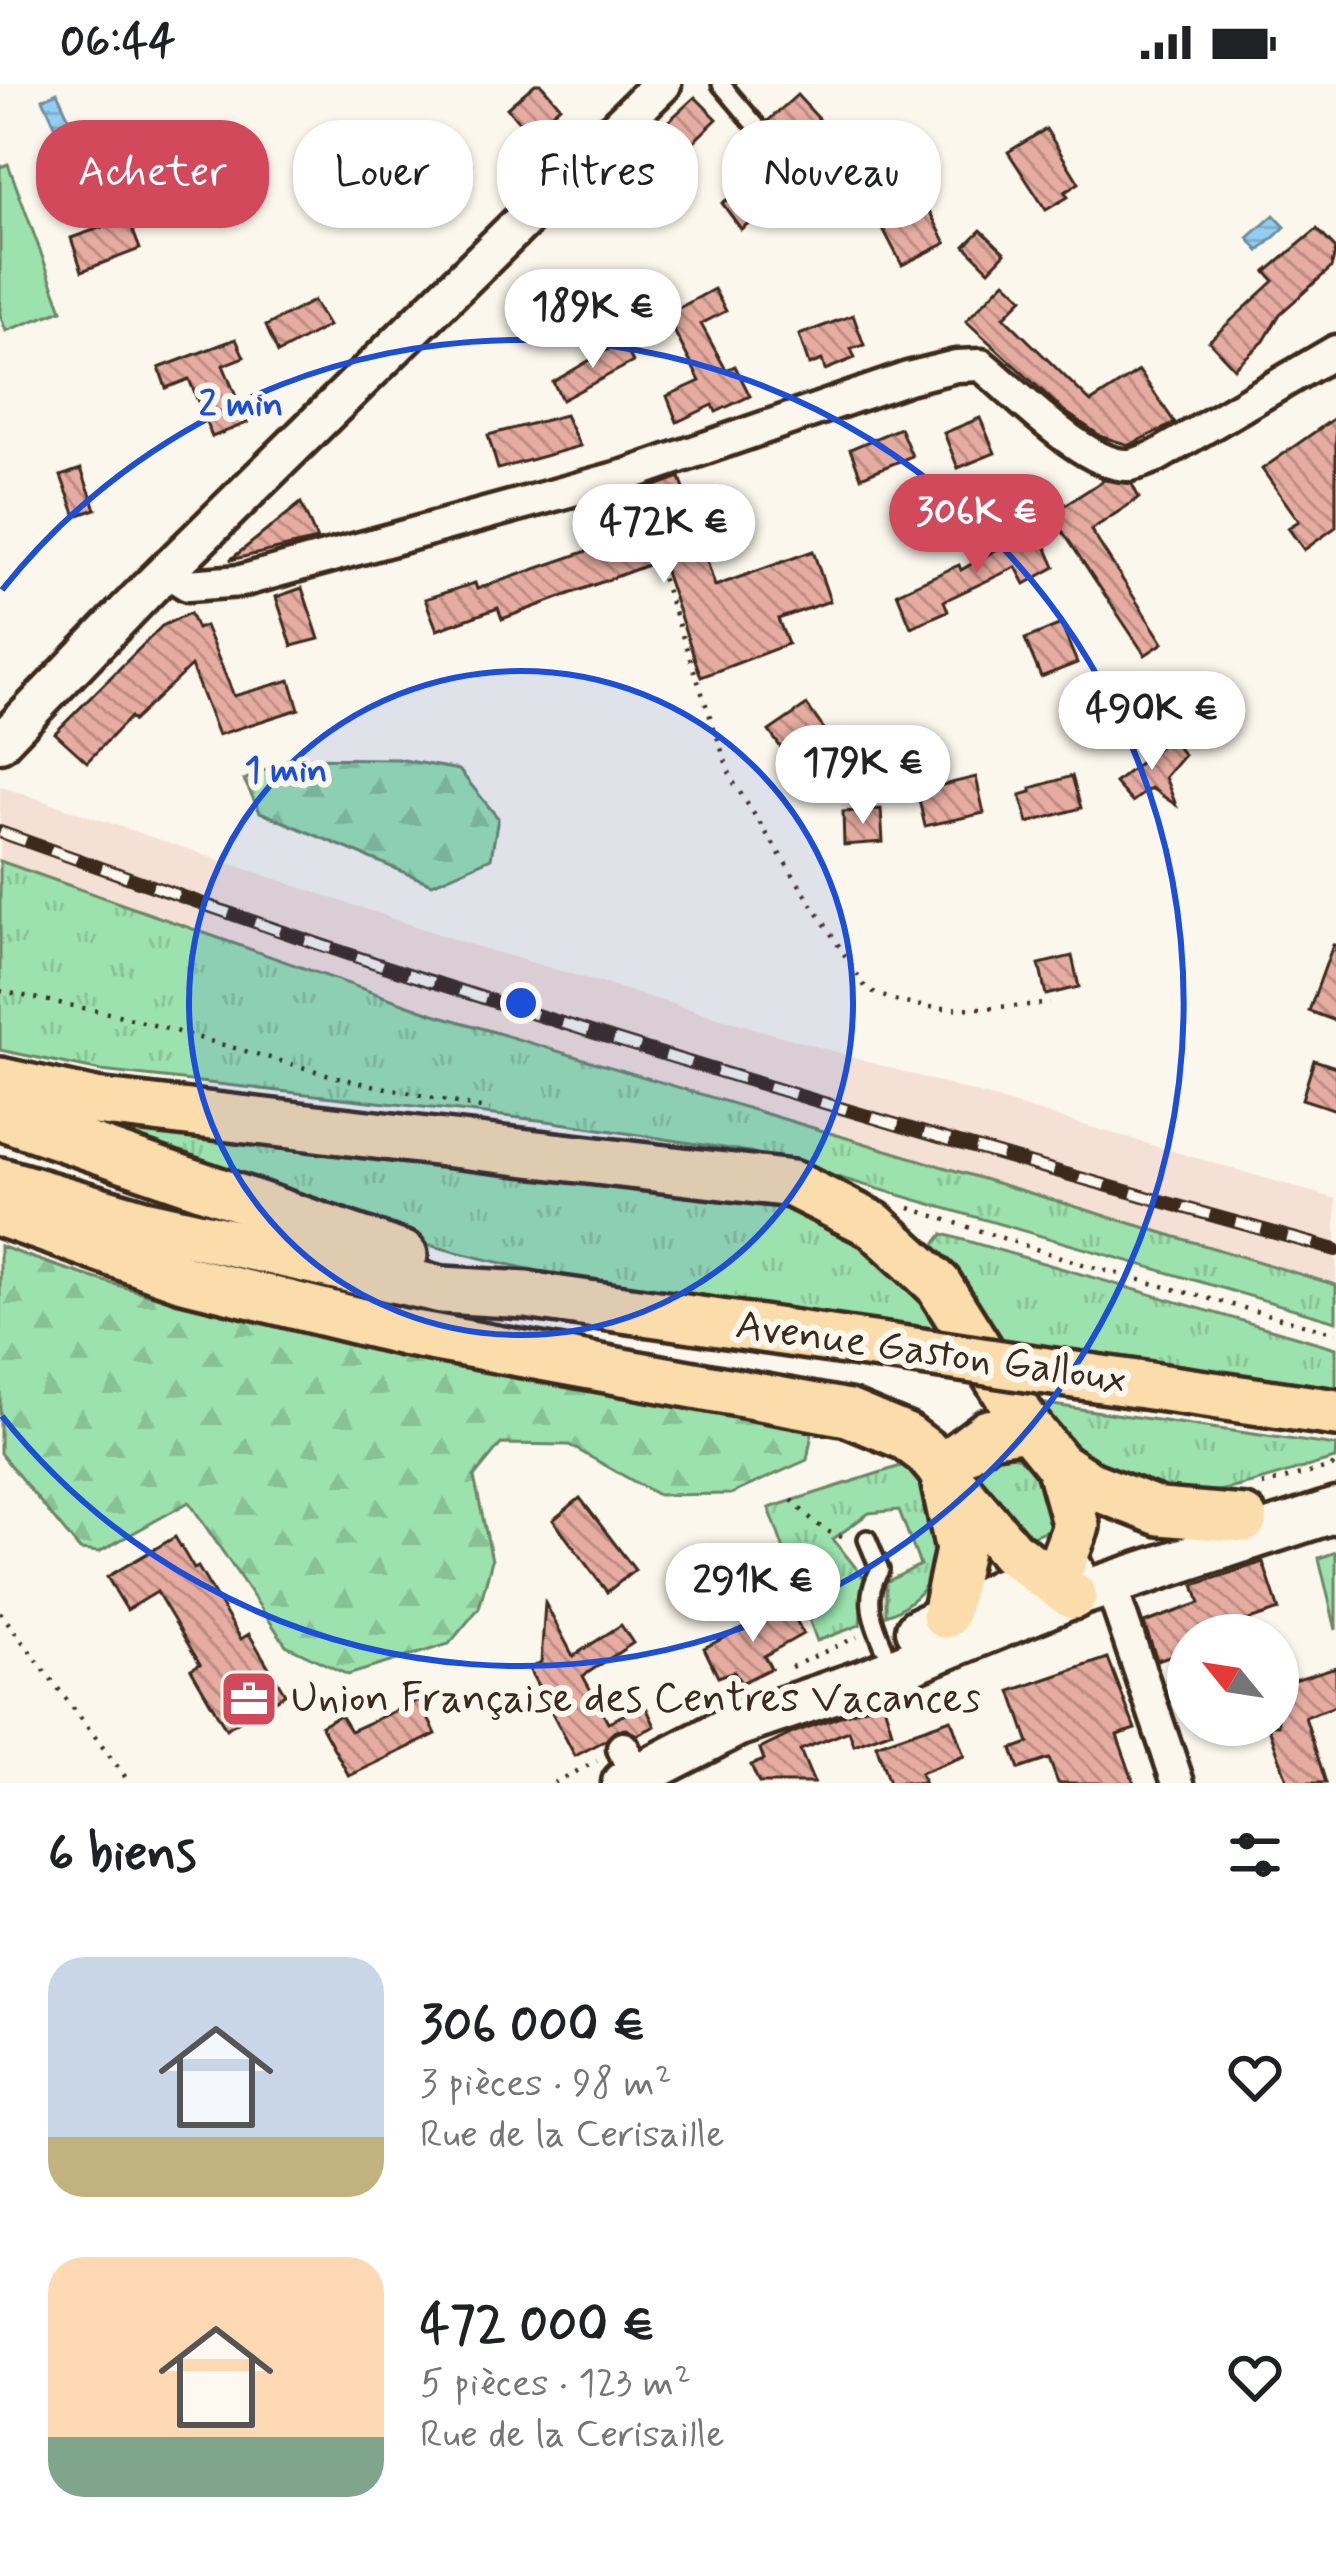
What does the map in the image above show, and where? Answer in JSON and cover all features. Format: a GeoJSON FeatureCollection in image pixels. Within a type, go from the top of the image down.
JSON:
{"type":"FeatureCollection","features":[{"type":"Feature","properties":{"kind":"main road"},"geometry":{"type":"LineString","coordinates":[[0,1081],[95,1102],[792,1184],[874,1225],[938,1284],[1028,1427],[1059,1465],[1090,1485],[1160,1512],[1244,1519]]}},
{"type":"Feature","properties":{"kind":"main road","name":"Avenue Gaston Galloux"},"geometry":{"type":"LineString","coordinates":[[0,1116],[526,1295]]}},
{"type":"Feature","properties":{"kind":"main road","name":"Avenue Gaston Galloux"},"geometry":{"type":"LineString","coordinates":[[0,1181],[144,1223],[442,1291],[526,1295],[1336,1413]]}},
{"type":"Feature","properties":{"kind":"main road"},"geometry":{"type":"LineString","coordinates":[[0,1213],[183,1278],[403,1332],[848,1413],[906,1437],[1011,1552],[1067,1584]]}},
{"type":"Feature","properties":{"kind":"main road"},"geometry":{"type":"LineString","coordinates":[[940,1469],[988,1432],[1028,1427]]}},
{"type":"Feature","properties":{"kind":"main road"},"geometry":{"type":"LineString","coordinates":[[1059,1465],[1076,1526],[1067,1584]]}},
{"type":"Feature","properties":{"kind":"main road"},"geometry":{"type":"LineString","coordinates":[[940,1469],[959,1537],[946,1615]]}},
{"type":"Feature","properties":{"kind":"main road"},"geometry":{"type":"LineString","coordinates":[[736,1725],[833,1691],[870,1666],[1067,1584],[1336,1490]]}},
{"type":"Feature","properties":{"kind":"main road"},"geometry":{"type":"LineString","coordinates":[[630,1773],[736,1725],[1002,1590],[1067,1584],[1336,1510]]}},
{"type":"Feature","properties":{"kind":"street"},"geometry":{"type":"LineString","coordinates":[[0,743],[166,571],[662,84]]}},
{"type":"Feature","properties":{"kind":"street"},"geometry":{"type":"LineString","coordinates":[[166,571],[188,584],[241,580],[627,475],[908,378],[981,365],[1084,449],[1107,462],[1130,465],[1156,456],[1336,351]]}},
{"type":"Feature","properties":{"kind":"street"},"geometry":{"type":"LineString","coordinates":[[1067,1584],[1178,1783]]}},
{"type":"Feature","properties":{"kind":"lane"},"geometry":{"type":"LineString","coordinates":[[722,84],[752,120]]}},
{"type":"Feature","properties":{"kind":"lane"},"geometry":{"type":"LineString","coordinates":[[867,1539],[880,1570],[872,1584],[870,1615],[884,1647]]}},
{"type":"Feature","properties":{"kind":"path"},"geometry":{"type":"LineString","coordinates":[[627,475],[732,780],[866,988],[916,1008],[1050,1004]]}},
{"type":"Feature","properties":{"kind":"path"},"geometry":{"type":"LineString","coordinates":[[0,992],[118,1015],[344,1078],[497,1112]]}},
{"type":"Feature","properties":{"kind":"path"},"geometry":{"type":"LineString","coordinates":[[792,1500],[811,1520],[840,1537],[867,1539]]}},
{"type":"Feature","properties":{"kind":"path"},"geometry":{"type":"LineString","coordinates":[[0,1612],[130,1783]]}},
{"type":"Feature","properties":{"kind":"shaded area"},"geometry":{"type":"Polygon","coordinates":[[[0,786],[465,943],[1336,1199],[1336,1285],[431,1013],[0,861],[0,786]]]}},
{"type":"Feature","properties":{"kind":"green space"},"geometry":{"type":"Polygon","coordinates":[[[8,164],[62,310],[6,331],[0,315],[0,167],[8,164]]]}},
{"type":"Feature","properties":{"kind":"green space"},"geometry":{"type":"Polygon","coordinates":[[[291,758],[398,759],[459,770],[498,818],[491,858],[432,884],[260,812],[244,780],[291,758]]]}},
{"type":"Feature","properties":{"kind":"green space"},"geometry":{"type":"Polygon","coordinates":[[[0,861],[431,1013],[1336,1285],[1336,1321],[750,1152],[547,1121],[101,1071],[0,1050],[0,861]]]}},
{"type":"Feature","properties":{"kind":"green space"},"geometry":{"type":"Polygon","coordinates":[[[20,1103],[759,1196],[814,1214],[857,1240],[904,1283],[942,1334],[668,1294],[464,1254],[302,1205],[20,1103]]]}},
{"type":"Feature","properties":{"kind":"green space"},"geometry":{"type":"Polygon","coordinates":[[[943,1234],[1336,1348],[1336,1391],[998,1342],[981,1308],[932,1248],[943,1234]]]}},
{"type":"Feature","properties":{"kind":"green space"},"geometry":{"type":"Polygon","coordinates":[[[0,1246],[93,1278],[282,1328],[766,1414],[812,1433],[807,1460],[731,1494],[658,1495],[569,1445],[501,1444],[474,1477],[492,1560],[479,1608],[449,1644],[348,1675],[286,1645],[189,1502],[99,1552],[80,1550],[0,1453],[0,1246]]]}},
{"type":"Feature","properties":{"kind":"green space"},"geometry":{"type":"Polygon","coordinates":[[[1039,1403],[1336,1446],[1335,1459],[1221,1490],[1164,1492],[1103,1466],[1068,1437],[1039,1403]]]}},
{"type":"Feature","properties":{"kind":"green space"},"geometry":{"type":"Polygon","coordinates":[[[996,1450],[1033,1467],[1047,1486],[1062,1524],[1015,1543],[965,1461],[996,1450]]]}},
{"type":"Feature","properties":{"kind":"green space"},"geometry":{"type":"Polygon","coordinates":[[[907,1464],[931,1493],[944,1519],[946,1540],[938,1568],[910,1602],[886,1615],[886,1582],[920,1565],[899,1510],[869,1513],[833,1539],[864,1578],[860,1625],[817,1641],[769,1508],[907,1464]]]}},
{"type":"Feature","properties":{"kind":"green space"},"geometry":{"type":"Polygon","coordinates":[[[1336,1552],[1336,1630],[1319,1558],[1336,1552]]]}},
{"type":"Feature","properties":{"kind":"water"},"geometry":{"type":"Polygon","coordinates":[[[57,92],[70,120],[53,120],[43,99],[57,92]]]}},
{"type":"Feature","properties":{"kind":"water"},"geometry":{"type":"Polygon","coordinates":[[[1274,215],[1285,227],[1259,251],[1248,238],[1274,215]]]}},
{"type":"Feature","properties":{"kind":"building"},"geometry":{"type":"Polygon","coordinates":[[[535,84],[541,84],[560,106],[544,120],[518,120],[507,108],[535,84]]]}},
{"type":"Feature","properties":{"kind":"building"},"geometry":{"type":"Polygon","coordinates":[[[797,95],[819,119],[818,120],[769,120],[797,95]]]}},
{"type":"Feature","properties":{"kind":"building"},"geometry":{"type":"Polygon","coordinates":[[[695,97],[717,119],[698,137],[698,120],[670,120],[695,97]]]}},
{"type":"Feature","properties":{"kind":"building"},"geometry":{"type":"Polygon","coordinates":[[[1046,129],[1079,183],[1065,192],[1068,197],[1046,210],[1008,152],[1046,129]]]}},
{"type":"Feature","properties":{"kind":"building"},"geometry":{"type":"Polygon","coordinates":[[[100,228],[132,228],[140,249],[82,271],[71,238],[100,228]]]}},
{"type":"Feature","properties":{"kind":"building"},"geometry":{"type":"Polygon","coordinates":[[[883,228],[938,228],[946,243],[902,265],[883,228]]]}},
{"type":"Feature","properties":{"kind":"building"},"geometry":{"type":"Polygon","coordinates":[[[1317,229],[1336,249],[1331,268],[1280,314],[1264,341],[1234,368],[1209,341],[1274,281],[1266,272],[1317,229]]]}},
{"type":"Feature","properties":{"kind":"building"},"geometry":{"type":"Polygon","coordinates":[[[981,230],[1005,253],[989,270],[965,246],[981,230]]]}},
{"type":"Feature","properties":{"kind":"building"},"geometry":{"type":"Polygon","coordinates":[[[1005,281],[1023,298],[1004,317],[1091,402],[1139,371],[1175,423],[1129,445],[1102,437],[1064,411],[966,321],[1005,281]]]}},
{"type":"Feature","properties":{"kind":"building"},"geometry":{"type":"Polygon","coordinates":[[[592,286],[622,328],[603,341],[574,297],[592,286]]]}},
{"type":"Feature","properties":{"kind":"building"},"geometry":{"type":"Polygon","coordinates":[[[714,289],[726,311],[701,324],[726,370],[735,366],[750,396],[716,412],[713,405],[677,422],[667,396],[700,381],[666,315],[714,289]]]}},
{"type":"Feature","properties":{"kind":"building"},"geometry":{"type":"Polygon","coordinates":[[[313,301],[328,326],[278,353],[266,326],[313,301]]]}},
{"type":"Feature","properties":{"kind":"building"},"geometry":{"type":"Polygon","coordinates":[[[853,315],[864,345],[851,349],[855,358],[825,370],[822,360],[809,365],[799,335],[853,315]]]}},
{"type":"Feature","properties":{"kind":"building"},"geometry":{"type":"Polygon","coordinates":[[[236,339],[244,357],[223,365],[247,423],[212,437],[189,379],[166,388],[159,368],[236,339]]]}},
{"type":"Feature","properties":{"kind":"building"},"geometry":{"type":"Polygon","coordinates":[[[622,341],[633,362],[562,400],[553,382],[622,341]]]}},
{"type":"Feature","properties":{"kind":"building"},"geometry":{"type":"Polygon","coordinates":[[[565,415],[580,446],[498,469],[488,435],[565,415]]]}},
{"type":"Feature","properties":{"kind":"building"},"geometry":{"type":"Polygon","coordinates":[[[1336,417],[1336,527],[1304,550],[1288,528],[1299,521],[1262,469],[1336,417]]]}},
{"type":"Feature","properties":{"kind":"building"},"geometry":{"type":"Polygon","coordinates":[[[980,418],[995,453],[958,468],[944,433],[980,418]]]}},
{"type":"Feature","properties":{"kind":"building"},"geometry":{"type":"Polygon","coordinates":[[[900,428],[912,456],[861,477],[850,449],[900,428]]]}},
{"type":"Feature","properties":{"kind":"building"},"geometry":{"type":"Polygon","coordinates":[[[81,469],[96,509],[76,516],[61,476],[81,469]]]}},
{"type":"Feature","properties":{"kind":"building"},"geometry":{"type":"Polygon","coordinates":[[[680,477],[715,586],[813,551],[830,601],[778,619],[788,644],[701,677],[661,560],[502,619],[498,608],[437,630],[425,599],[475,583],[477,589],[651,529],[639,492],[680,477]]]}},
{"type":"Feature","properties":{"kind":"building"},"geometry":{"type":"Polygon","coordinates":[[[1104,480],[1132,484],[1139,498],[1091,530],[1163,643],[1145,655],[1051,514],[1104,480]]]}},
{"type":"Feature","properties":{"kind":"building"},"geometry":{"type":"Polygon","coordinates":[[[301,503],[317,540],[230,560],[301,503]]]}},
{"type":"Feature","properties":{"kind":"building"},"geometry":{"type":"Polygon","coordinates":[[[1037,526],[1055,567],[1025,584],[1016,567],[944,601],[948,611],[911,627],[897,593],[959,565],[961,570],[1037,526]]]}},
{"type":"Feature","properties":{"kind":"building"},"geometry":{"type":"Polygon","coordinates":[[[302,588],[319,639],[292,646],[276,597],[302,588]]]}},
{"type":"Feature","properties":{"kind":"building"},"geometry":{"type":"Polygon","coordinates":[[[190,613],[197,629],[205,626],[234,696],[290,680],[299,709],[218,735],[191,666],[133,721],[130,717],[87,762],[55,733],[162,626],[190,613]]]}},
{"type":"Feature","properties":{"kind":"building"},"geometry":{"type":"Polygon","coordinates":[[[1061,624],[1077,663],[1041,677],[1025,639],[1061,624]]]}},
{"type":"Feature","properties":{"kind":"building"},"geometry":{"type":"Polygon","coordinates":[[[807,705],[838,749],[800,774],[769,731],[807,705]]]}},
{"type":"Feature","properties":{"kind":"building"},"geometry":{"type":"Polygon","coordinates":[[[1170,738],[1184,755],[1165,777],[1176,805],[1151,788],[1132,802],[1115,783],[1170,738]]]}},
{"type":"Feature","properties":{"kind":"building"},"geometry":{"type":"Polygon","coordinates":[[[1072,776],[1081,808],[1028,823],[1020,795],[1072,776]]]}},
{"type":"Feature","properties":{"kind":"building"},"geometry":{"type":"Polygon","coordinates":[[[976,777],[984,813],[925,826],[917,791],[976,777]]]}},
{"type":"Feature","properties":{"kind":"building"},"geometry":{"type":"Polygon","coordinates":[[[881,809],[883,842],[844,845],[843,812],[881,809]]]}},
{"type":"Feature","properties":{"kind":"building"},"geometry":{"type":"Polygon","coordinates":[[[1336,945],[1336,1021],[1309,1011],[1336,945]]]}},
{"type":"Feature","properties":{"kind":"building"},"geometry":{"type":"Polygon","coordinates":[[[1072,956],[1079,987],[1046,995],[1039,964],[1072,956]]]}},
{"type":"Feature","properties":{"kind":"building"},"geometry":{"type":"Polygon","coordinates":[[[1314,1060],[1336,1067],[1336,1110],[1302,1099],[1314,1060]]]}},
{"type":"Feature","properties":{"kind":"building"},"geometry":{"type":"Polygon","coordinates":[[[580,1498],[635,1570],[607,1592],[553,1520],[580,1498]]]}},
{"type":"Feature","properties":{"kind":"building"},"geometry":{"type":"Polygon","coordinates":[[[175,1537],[241,1639],[249,1634],[285,1694],[226,1729],[191,1669],[200,1664],[157,1592],[127,1610],[107,1577],[175,1537]]]}},
{"type":"Feature","properties":{"kind":"building"},"geometry":{"type":"Polygon","coordinates":[[[1263,1562],[1279,1610],[1169,1614],[1200,1603],[1194,1585],[1263,1562]]]}},
{"type":"Feature","properties":{"kind":"building"},"geometry":{"type":"Polygon","coordinates":[[[545,1603],[573,1656],[621,1625],[633,1643],[583,1676],[608,1722],[645,1705],[655,1726],[637,1735],[616,1730],[575,1756],[529,1669],[541,1662],[545,1603]]]}},
{"type":"Feature","properties":{"kind":"building"},"geometry":{"type":"Polygon","coordinates":[[[789,1605],[803,1634],[764,1656],[771,1668],[741,1683],[734,1671],[718,1677],[704,1648],[789,1605]]]}},
{"type":"Feature","properties":{"kind":"building"},"geometry":{"type":"Polygon","coordinates":[[[1167,1615],[1167,1657],[1157,1660],[1144,1623],[1167,1615]]]}},
{"type":"Feature","properties":{"kind":"building"},"geometry":{"type":"Polygon","coordinates":[[[1108,1658],[1135,1729],[1117,1735],[1134,1783],[1058,1783],[1049,1759],[1019,1769],[1012,1749],[1029,1743],[1011,1691],[1108,1658]]]}},
{"type":"Feature","properties":{"kind":"building"},"geometry":{"type":"Polygon","coordinates":[[[1336,1667],[1336,1706],[1305,1717],[1326,1783],[1288,1783],[1275,1746],[1299,1746],[1299,1678],[1336,1667]]]}},
{"type":"Feature","properties":{"kind":"building"},"geometry":{"type":"Polygon","coordinates":[[[419,1700],[436,1734],[349,1776],[321,1725],[340,1715],[350,1731],[419,1700]]]}},
{"type":"Feature","properties":{"kind":"building"},"geometry":{"type":"Polygon","coordinates":[[[883,1701],[892,1731],[854,1745],[849,1731],[800,1750],[814,1783],[759,1783],[751,1765],[764,1760],[760,1749],[883,1701]]]}},
{"type":"Feature","properties":{"kind":"building"},"geometry":{"type":"Polygon","coordinates":[[[951,1719],[964,1756],[920,1773],[924,1783],[889,1783],[876,1745],[951,1719]]]}},
{"type":"Feature","properties":{"kind":"railway"},"geometry":{"type":"LineString","coordinates":[[0,832],[315,943],[535,1014],[877,1119],[1336,1250]]}},
{"type":"Feature","properties":{"kind":"place","name":"Union Française des Centres Vacances"},"geometry":{"type":"Point","coordinates":[249,1699]}}]}
